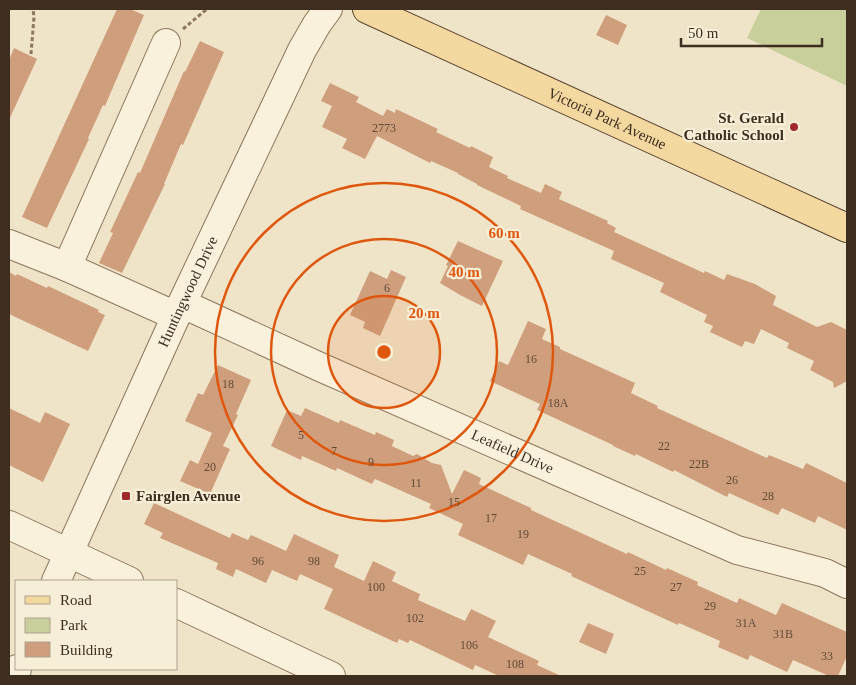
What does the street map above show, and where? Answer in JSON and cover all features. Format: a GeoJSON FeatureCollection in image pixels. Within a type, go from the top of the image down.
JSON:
{"type":"FeatureCollection","features":[{"type":"Feature","properties":{"kind":"main road","name":"Victoria Park Avenue"},"geometry":{"type":"LineString","coordinates":[[368,9],[847,228]]}},
{"type":"Feature","properties":{"kind":"street","name":"Huntingwood Drive"},"geometry":{"type":"LineString","coordinates":[[56,580],[179,310],[302,50],[328,9]]}},
{"type":"Feature","properties":{"kind":"street"},"geometry":{"type":"LineString","coordinates":[[67,267],[166,43]]}},
{"type":"Feature","properties":{"kind":"street","name":"Leafield Drive"},"geometry":{"type":"LineString","coordinates":[[9,244],[330,371],[737,550],[825,573],[847,584]]}},
{"type":"Feature","properties":{"kind":"street"},"geometry":{"type":"LineString","coordinates":[[9,524],[127,580]]}},
{"type":"Feature","properties":{"kind":"street"},"geometry":{"type":"LineString","coordinates":[[178,605],[331,676]]}},
{"type":"Feature","properties":{"kind":"path"},"geometry":{"type":"LineString","coordinates":[[31,54],[33,9]]}},
{"type":"Feature","properties":{"kind":"path"},"geometry":{"type":"LineString","coordinates":[[166,43],[207,9]]}},
{"type":"Feature","properties":{"kind":"green space"},"geometry":{"type":"Polygon","coordinates":[[[761,9],[847,9],[847,86],[747,38],[761,9]]]}},
{"type":"Feature","properties":{"kind":"building"},"geometry":{"type":"Polygon","coordinates":[[[117,9],[130,9],[144,15],[105,106],[103,105],[47,228],[22,217],[117,9]]]}},
{"type":"Feature","properties":{"kind":"building"},"geometry":{"type":"Polygon","coordinates":[[[606,15],[627,25],[618,45],[596,35],[606,15]]]}},
{"type":"Feature","properties":{"kind":"building"},"geometry":{"type":"Polygon","coordinates":[[[200,41],[224,52],[183,145],[181,144],[165,184],[122,273],[99,263],[113,233],[110,232],[138,172],[140,173],[184,71],[200,41]]]}},
{"type":"Feature","properties":{"kind":"building"},"geometry":{"type":"Polygon","coordinates":[[[14,48],[37,59],[9,120],[9,60],[14,48]]]}},
{"type":"Feature","properties":{"kind":"building"},"geometry":{"type":"Polygon","coordinates":[[[330,83],[359,97],[356,102],[383,116],[387,109],[395,113],[396,109],[438,129],[436,132],[493,157],[489,167],[508,176],[507,178],[541,193],[545,184],[562,192],[559,199],[608,221],[607,223],[616,228],[614,232],[704,273],[705,271],[724,280],[727,274],[755,284],[776,296],[773,305],[817,327],[831,322],[847,330],[847,381],[834,388],[833,382],[810,370],[814,361],[787,348],[789,343],[761,329],[754,344],[745,341],[742,347],[710,332],[713,326],[704,322],[707,315],[660,292],[664,283],[611,259],[614,251],[520,209],[521,206],[477,185],[458,173],[431,161],[430,163],[377,136],[365,159],[342,148],[347,139],[322,127],[332,106],[321,101],[330,83]]]}},
{"type":"Feature","properties":{"kind":"building"},"geometry":{"type":"Polygon","coordinates":[[[458,241],[503,261],[482,306],[440,283],[448,266],[446,265],[458,241]]]}},
{"type":"Feature","properties":{"kind":"building"},"geometry":{"type":"Polygon","coordinates":[[[391,270],[406,277],[380,336],[363,328],[365,322],[350,315],[370,271],[387,279],[391,270]]]}},
{"type":"Feature","properties":{"kind":"building"},"geometry":{"type":"Polygon","coordinates":[[[9,272],[47,288],[48,286],[99,310],[98,312],[105,315],[88,351],[9,314],[9,272]]]}},
{"type":"Feature","properties":{"kind":"building"},"geometry":{"type":"Polygon","coordinates":[[[528,321],[546,329],[542,339],[635,383],[631,393],[658,406],[657,408],[767,458],[769,455],[803,469],[806,463],[847,483],[847,530],[818,516],[815,523],[782,508],[778,515],[729,493],[727,497],[674,470],[673,472],[636,454],[635,456],[537,410],[540,404],[490,381],[499,361],[508,365],[528,321]]]}},
{"type":"Feature","properties":{"kind":"building"},"geometry":{"type":"Polygon","coordinates":[[[218,365],[251,380],[236,414],[238,415],[223,446],[230,449],[210,494],[180,481],[190,460],[198,464],[212,433],[185,421],[198,393],[203,395],[218,365]]]}},
{"type":"Feature","properties":{"kind":"building"},"geometry":{"type":"Polygon","coordinates":[[[9,408],[40,423],[45,412],[70,424],[43,482],[9,465],[9,408]]]}},
{"type":"Feature","properties":{"kind":"building"},"geometry":{"type":"Polygon","coordinates":[[[305,408],[339,423],[340,420],[375,435],[376,432],[394,440],[392,446],[413,456],[417,454],[432,463],[441,465],[452,494],[464,470],[481,478],[479,484],[531,508],[531,510],[627,554],[628,552],[666,570],[667,568],[698,582],[697,585],[737,603],[739,598],[776,615],[782,603],[847,632],[847,656],[838,676],[829,676],[793,660],[787,672],[750,655],[748,660],[718,647],[720,641],[679,623],[678,625],[528,554],[523,565],[458,535],[463,524],[429,508],[431,504],[375,479],[372,484],[337,468],[336,471],[302,456],[301,460],[271,446],[287,410],[301,416],[305,408]]]}},
{"type":"Feature","properties":{"kind":"building"},"geometry":{"type":"Polygon","coordinates":[[[154,503],[230,538],[232,533],[248,540],[251,535],[286,551],[294,534],[339,555],[334,567],[364,581],[373,561],[396,572],[392,581],[420,594],[418,600],[465,621],[471,609],[496,621],[488,637],[539,661],[537,665],[561,676],[499,676],[475,665],[473,670],[410,640],[408,643],[399,639],[397,643],[324,609],[333,589],[300,574],[297,581],[272,570],[266,583],[236,569],[233,577],[216,569],[218,563],[160,538],[163,533],[144,524],[154,503]]]}},
{"type":"Feature","properties":{"kind":"building"},"geometry":{"type":"Polygon","coordinates":[[[588,623],[614,634],[606,654],[579,642],[588,623]]]}},
{"type":"Feature","properties":{"kind":"place","name":"St. Gerald Catholic School"},"geometry":{"type":"Point","coordinates":[794,127]}},
{"type":"Feature","properties":{"kind":"place","name":"Fairglen Avenue"},"geometry":{"type":"Point","coordinates":[126,496]}}]}
